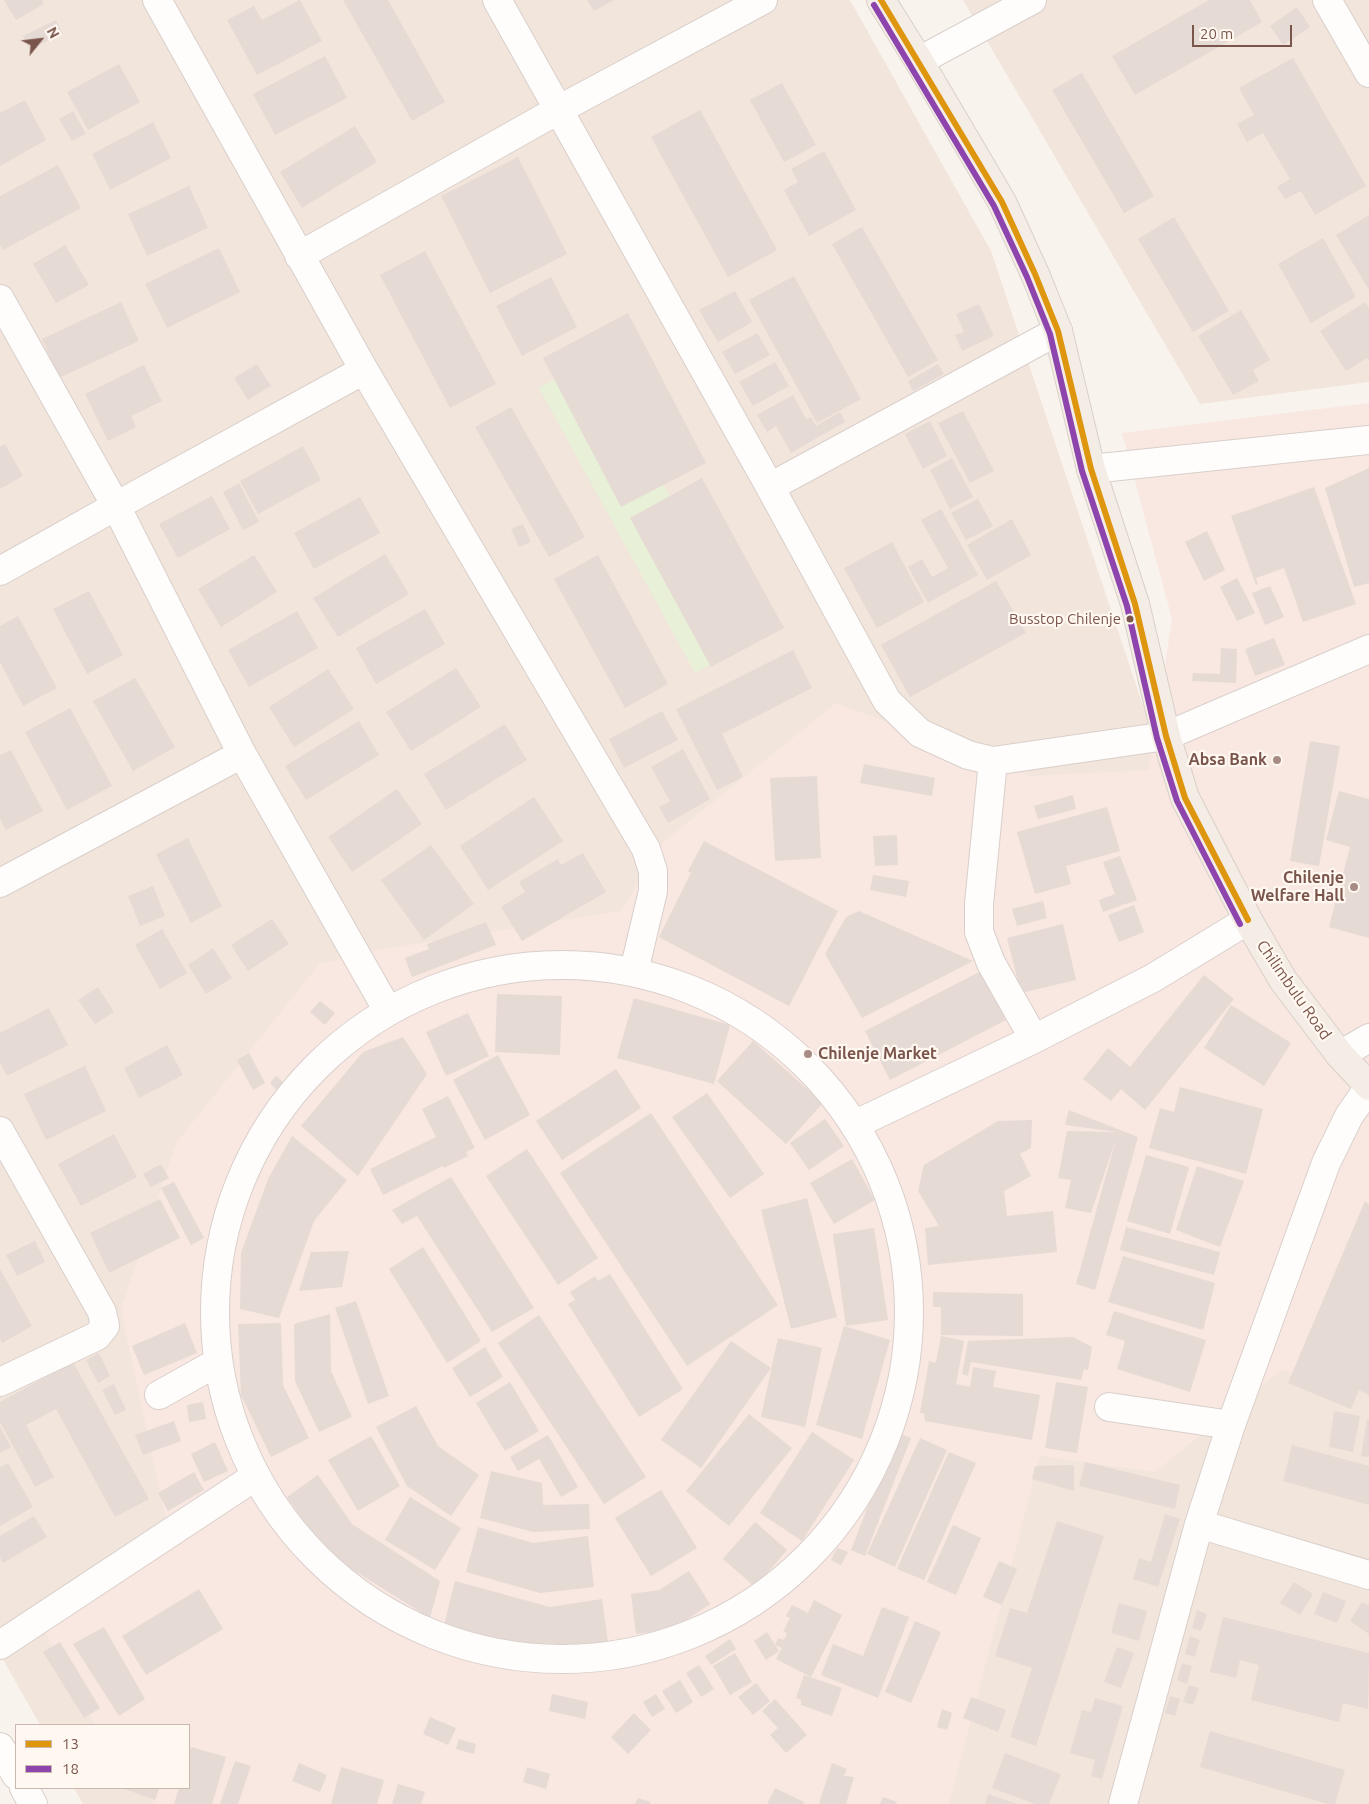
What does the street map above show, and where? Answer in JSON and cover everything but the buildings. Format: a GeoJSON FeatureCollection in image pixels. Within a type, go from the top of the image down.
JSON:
{"type":"FeatureCollection","features":[{"type":"Feature","properties":{"kind":"main road","name":"Chilimbulu Road"},"geometry":{"type":"LineString","coordinates":[[881,0],[1002,202],[1035,274],[1058,331],[1091,469],[1134,604],[1166,736],[1185,798],[1248,920],[1283,980],[1340,1055],[1369,1086]]}},
{"type":"Feature","properties":{"kind":"street"},"geometry":{"type":"LineString","coordinates":[[157,0],[364,370],[646,849],[653,871],[654,890],[634,971]]}},
{"type":"Feature","properties":{"kind":"street"},"geometry":{"type":"LineString","coordinates":[[497,0],[770,487],[887,701],[920,733],[968,755],[993,761],[1166,736],[1369,649]]}},
{"type":"Feature","properties":{"kind":"street"},"geometry":{"type":"LineString","coordinates":[[299,256],[558,110],[763,0]]}},
{"type":"Feature","properties":{"kind":"street"},"geometry":{"type":"LineString","coordinates":[[919,61],[1032,0]]}},
{"type":"Feature","properties":{"kind":"street"},"geometry":{"type":"LineString","coordinates":[[1327,0],[1369,73]]}},
{"type":"Feature","properties":{"kind":"street"},"geometry":{"type":"LineString","coordinates":[[0,299],[116,506],[242,754],[387,1009]]}},
{"type":"Feature","properties":{"kind":"street"},"geometry":{"type":"LineString","coordinates":[[770,487],[1058,331]]}},
{"type":"Feature","properties":{"kind":"street"},"geometry":{"type":"LineString","coordinates":[[0,572],[364,370]]}},
{"type":"Feature","properties":{"kind":"street"},"geometry":{"type":"LineString","coordinates":[[1091,469],[1369,440]]}},
{"type":"Feature","properties":{"kind":"street"},"geometry":{"type":"LineString","coordinates":[[0,883],[242,754]]}},
{"type":"Feature","properties":{"kind":"street"},"geometry":{"type":"LineString","coordinates":[[993,761],[979,904],[979,932],[991,963],[1034,1039]]}},
{"type":"Feature","properties":{"kind":"street"},"geometry":{"type":"LineString","coordinates":[[854,1125],[1034,1039],[1153,978],[1248,920]]}},
{"type":"Feature","properties":{"kind":"street"},"geometry":{"type":"LineString","coordinates":[[549,963],[634,971],[699,992],[759,1026],[811,1071],[854,1125],[881,1177],[900,1233],[908,1291],[907,1350],[897,1404],[873,1462],[848,1507],[808,1559],[763,1596],[713,1626],[658,1647],[600,1658],[542,1659],[474,1648],[428,1633],[376,1605],[329,1569],[289,1526],[256,1476],[218,1362],[216,1279],[233,1198],[268,1123],[321,1059],[387,1009],[465,976],[549,963]]}},
{"type":"Feature","properties":{"kind":"street"},"geometry":{"type":"LineString","coordinates":[[1340,1055],[1369,1038]]}},
{"type":"Feature","properties":{"kind":"street"},"geometry":{"type":"LineString","coordinates":[[1131,1802],[1198,1524],[1231,1425],[1326,1163],[1349,1116],[1369,1086]]}},
{"type":"Feature","properties":{"kind":"street"},"geometry":{"type":"LineString","coordinates":[[0,1131],[102,1312],[105,1326],[97,1336],[0,1382]]}},
{"type":"Feature","properties":{"kind":"street"},"geometry":{"type":"LineString","coordinates":[[159,1395],[218,1362]]}},
{"type":"Feature","properties":{"kind":"street"},"geometry":{"type":"LineString","coordinates":[[1109,1407],[1231,1425]]}},
{"type":"Feature","properties":{"kind":"street"},"geometry":{"type":"LineString","coordinates":[[0,1645],[256,1476]]}},
{"type":"Feature","properties":{"kind":"street"},"geometry":{"type":"LineString","coordinates":[[1198,1524],[1369,1575]]}},
{"type":"Feature","properties":{"kind":"street"},"geometry":{"type":"LineString","coordinates":[[0,1747],[15,1773]]}},
{"type":"Feature","properties":{"kind":"street"},"geometry":{"type":"LineString","coordinates":[[25,1789],[33,1804]]}},
{"type":"Feature","properties":{"kind":"shaded area"},"geometry":{"type":"Polygon","coordinates":[[[0,0],[850,0],[991,251],[1227,957],[1369,1116],[1369,1804],[83,1804],[75,1789],[190,1789],[190,1724],[39,1724],[0,1654],[0,0]]]}},
{"type":"Feature","properties":{"kind":"shaded area"},"geometry":{"type":"Polygon","coordinates":[[[963,0],[1369,0],[1369,382],[1200,404],[963,0]]]}},
{"type":"Feature","properties":{"kind":"shaded area","name":"Chilenje Market"},"geometry":{"type":"Polygon","coordinates":[[[1369,403],[1369,1391],[1281,1370],[1155,1472],[1040,1456],[949,1804],[155,1804],[142,1789],[190,1789],[190,1724],[94,1724],[45,1631],[172,1548],[121,1310],[176,1143],[319,964],[384,949],[621,911],[663,842],[836,703],[1031,776],[1149,770],[1172,619],[1122,433],[1369,403]]]}},
{"type":"Feature","properties":{"kind":"green space"},"geometry":{"type":"Polygon","coordinates":[[[594,357],[750,643],[695,673],[539,388],[594,357]]]}},
{"type":"Feature","properties":{"kind":"transit line","name":"13"},"geometry":{"type":"LineString","coordinates":[[881,0],[1002,202],[1035,274],[1058,331],[1091,469],[1135,604],[1166,736],[1185,798],[1248,920]]}},
{"type":"Feature","properties":{"kind":"transit line","name":"18"},"geometry":{"type":"LineString","coordinates":[[874,5],[994,206],[1027,277],[1050,334],[1082,471],[1127,606],[1157,738],[1177,801],[1240,924]]}},
{"type":"Feature","properties":{"kind":"place","name":"Busstop Chilenje"},"geometry":{"type":"Point","coordinates":[1130,619]}},
{"type":"Feature","properties":{"kind":"place","name":"Absa Bank"},"geometry":{"type":"Point","coordinates":[1277,760]}},
{"type":"Feature","properties":{"kind":"place","name":"Chilenje Welfare Hall"},"geometry":{"type":"Point","coordinates":[1354,887]}},
{"type":"Feature","properties":{"kind":"place","name":"Chilenje Market"},"geometry":{"type":"Point","coordinates":[808,1054]}}]}
